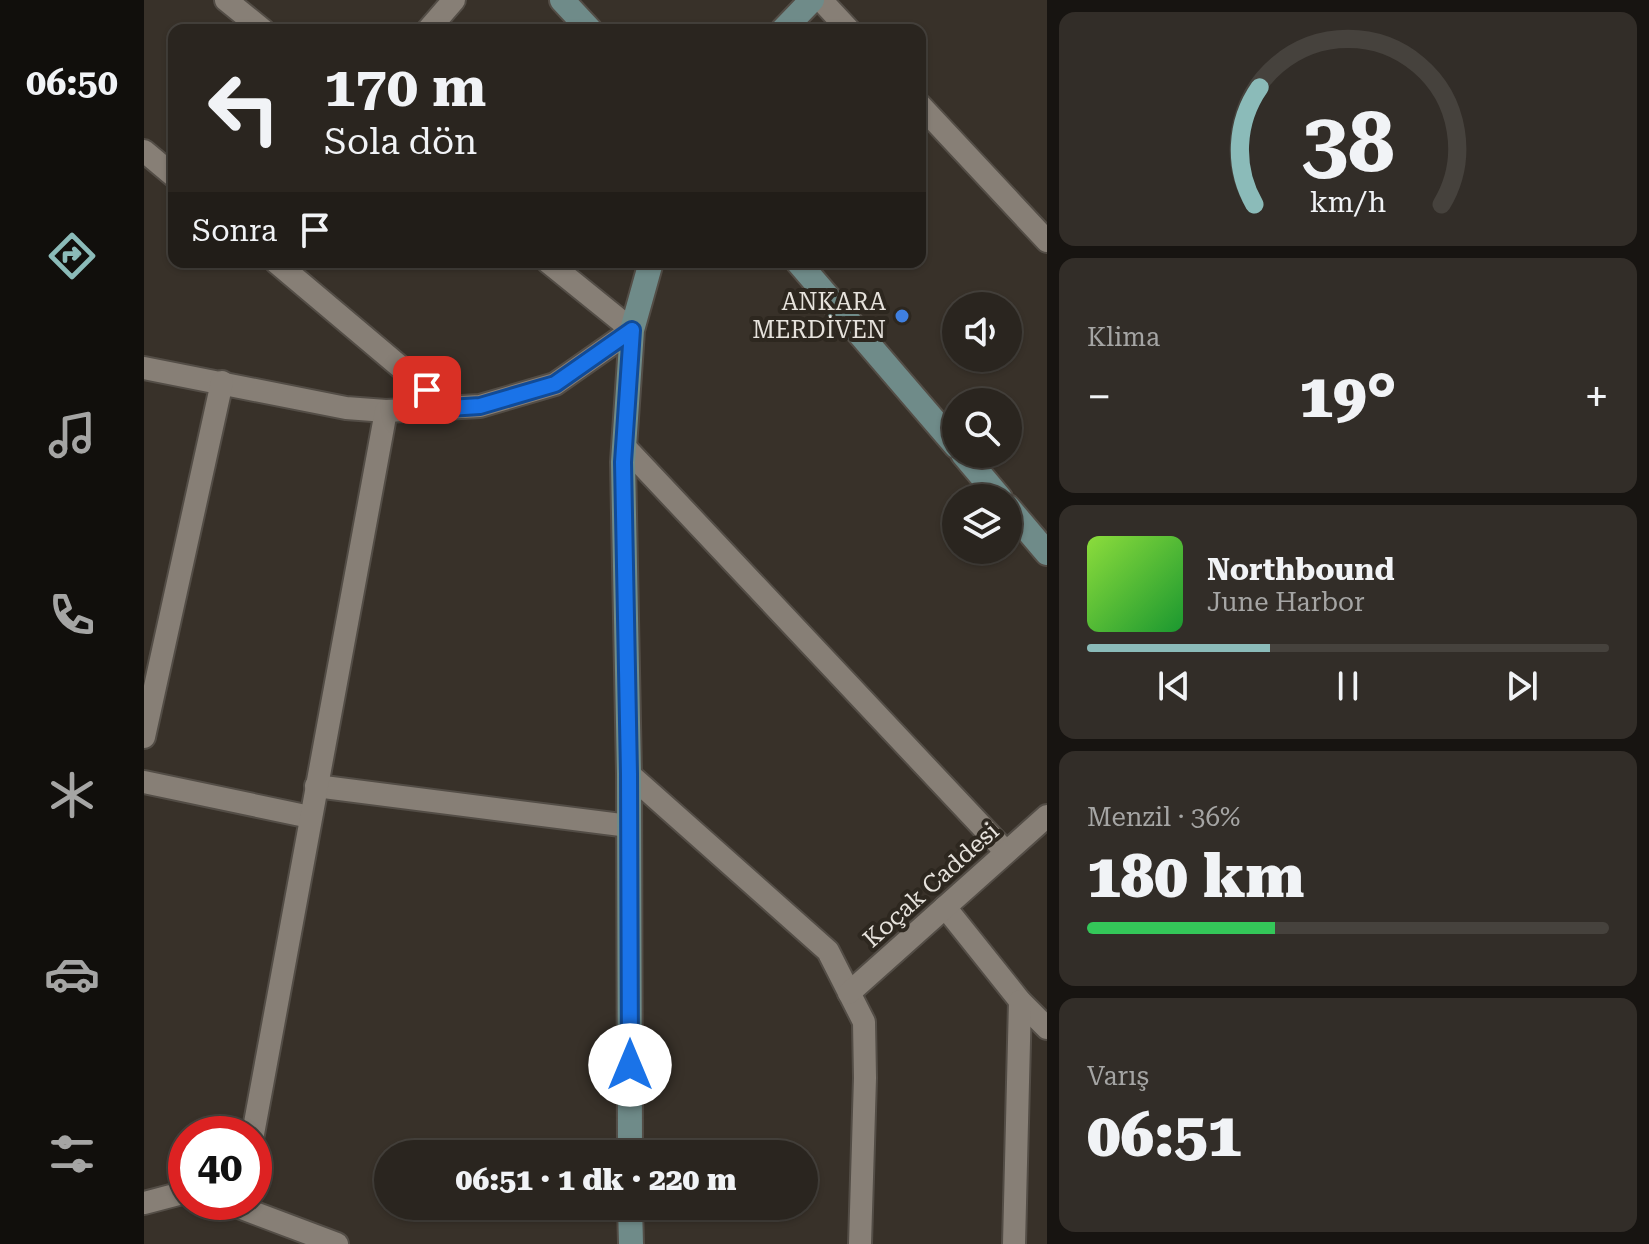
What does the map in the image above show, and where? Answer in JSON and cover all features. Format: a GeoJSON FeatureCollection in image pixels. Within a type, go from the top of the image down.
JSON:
{"type":"FeatureCollection","features":[{"type":"Feature","properties":{"kind":"street"},"geometry":{"type":"LineString","coordinates":[[226,0],[256,24]]}},
{"type":"Feature","properties":{"kind":"street"},"geometry":{"type":"LineString","coordinates":[[433,24],[454,0]]}},
{"type":"Feature","properties":{"kind":"street"},"geometry":{"type":"LineString","coordinates":[[562,0],[584,24]]}},
{"type":"Feature","properties":{"kind":"street"},"geometry":{"type":"LineString","coordinates":[[789,24],[812,0]]}},
{"type":"Feature","properties":{"kind":"street"},"geometry":{"type":"LineString","coordinates":[[821,0],[843,24]]}},
{"type":"Feature","properties":{"kind":"street"},"geometry":{"type":"LineString","coordinates":[[926,111],[1047,241]]}},
{"type":"Feature","properties":{"kind":"street"},"geometry":{"type":"LineString","coordinates":[[144,151],[168,171]]}},
{"type":"Feature","properties":{"kind":"street"},"geometry":{"type":"LineString","coordinates":[[283,268],[449,408]]}},
{"type":"Feature","properties":{"kind":"street"},"geometry":{"type":"LineString","coordinates":[[555,268],[632,330]]}},
{"type":"Feature","properties":{"kind":"street"},"geometry":{"type":"LineString","coordinates":[[630,1140],[624,446],[632,330],[649,268]]}},
{"type":"Feature","properties":{"kind":"street"},"geometry":{"type":"LineString","coordinates":[[803,268],[942,430]]}},
{"type":"Feature","properties":{"kind":"street"},"geometry":{"type":"LineString","coordinates":[[144,368],[346,408],[386,411],[480,406],[555,384],[632,330]]}},
{"type":"Feature","properties":{"kind":"street"},"geometry":{"type":"LineString","coordinates":[[144,737],[222,382]]}},
{"type":"Feature","properties":{"kind":"street"},"geometry":{"type":"LineString","coordinates":[[256,1116],[386,411]]}},
{"type":"Feature","properties":{"kind":"street"},"geometry":{"type":"LineString","coordinates":[[624,446],[1006,852]]}},
{"type":"Feature","properties":{"kind":"street"},"geometry":{"type":"LineString","coordinates":[[975,468],[988,484]]}},
{"type":"Feature","properties":{"kind":"street"},"geometry":{"type":"LineString","coordinates":[[1022,524],[1047,553]]}},
{"type":"Feature","properties":{"kind":"street"},"geometry":{"type":"LineString","coordinates":[[629,774],[828,951],[864,1022],[860,1244]]}},
{"type":"Feature","properties":{"kind":"street"},"geometry":{"type":"LineString","coordinates":[[144,782],[310,817]]}},
{"type":"Feature","properties":{"kind":"street"},"geometry":{"type":"LineString","coordinates":[[316,786],[629,826]]}},
{"type":"Feature","properties":{"kind":"street","name":"Koçak Caddesi"},"geometry":{"type":"LineString","coordinates":[[849,993],[1047,816]]}},
{"type":"Feature","properties":{"kind":"street"},"geometry":{"type":"LineString","coordinates":[[945,907],[1020,1001],[1047,1028]]}},
{"type":"Feature","properties":{"kind":"street"},"geometry":{"type":"LineString","coordinates":[[1014,1244],[1020,1001]]}},
{"type":"Feature","properties":{"kind":"street"},"geometry":{"type":"LineString","coordinates":[[144,1203],[168,1197]]}},
{"type":"Feature","properties":{"kind":"street"},"geometry":{"type":"LineString","coordinates":[[272,1219],[337,1244]]}},
{"type":"Feature","properties":{"kind":"street"},"geometry":{"type":"LineString","coordinates":[[630,1220],[631,1244]]}},
{"type":"Feature","properties":{"kind":"place","name":"ANKARA MERDİVEN"},"geometry":{"type":"Point","coordinates":[902,316]}},
{"type":"Feature","properties":{"kind":"route"},"geometry":{"type":"LineString","coordinates":[[427,390],[449,408],[480,406],[555,384],[632,330],[623,462],[630,1065]]}}]}
